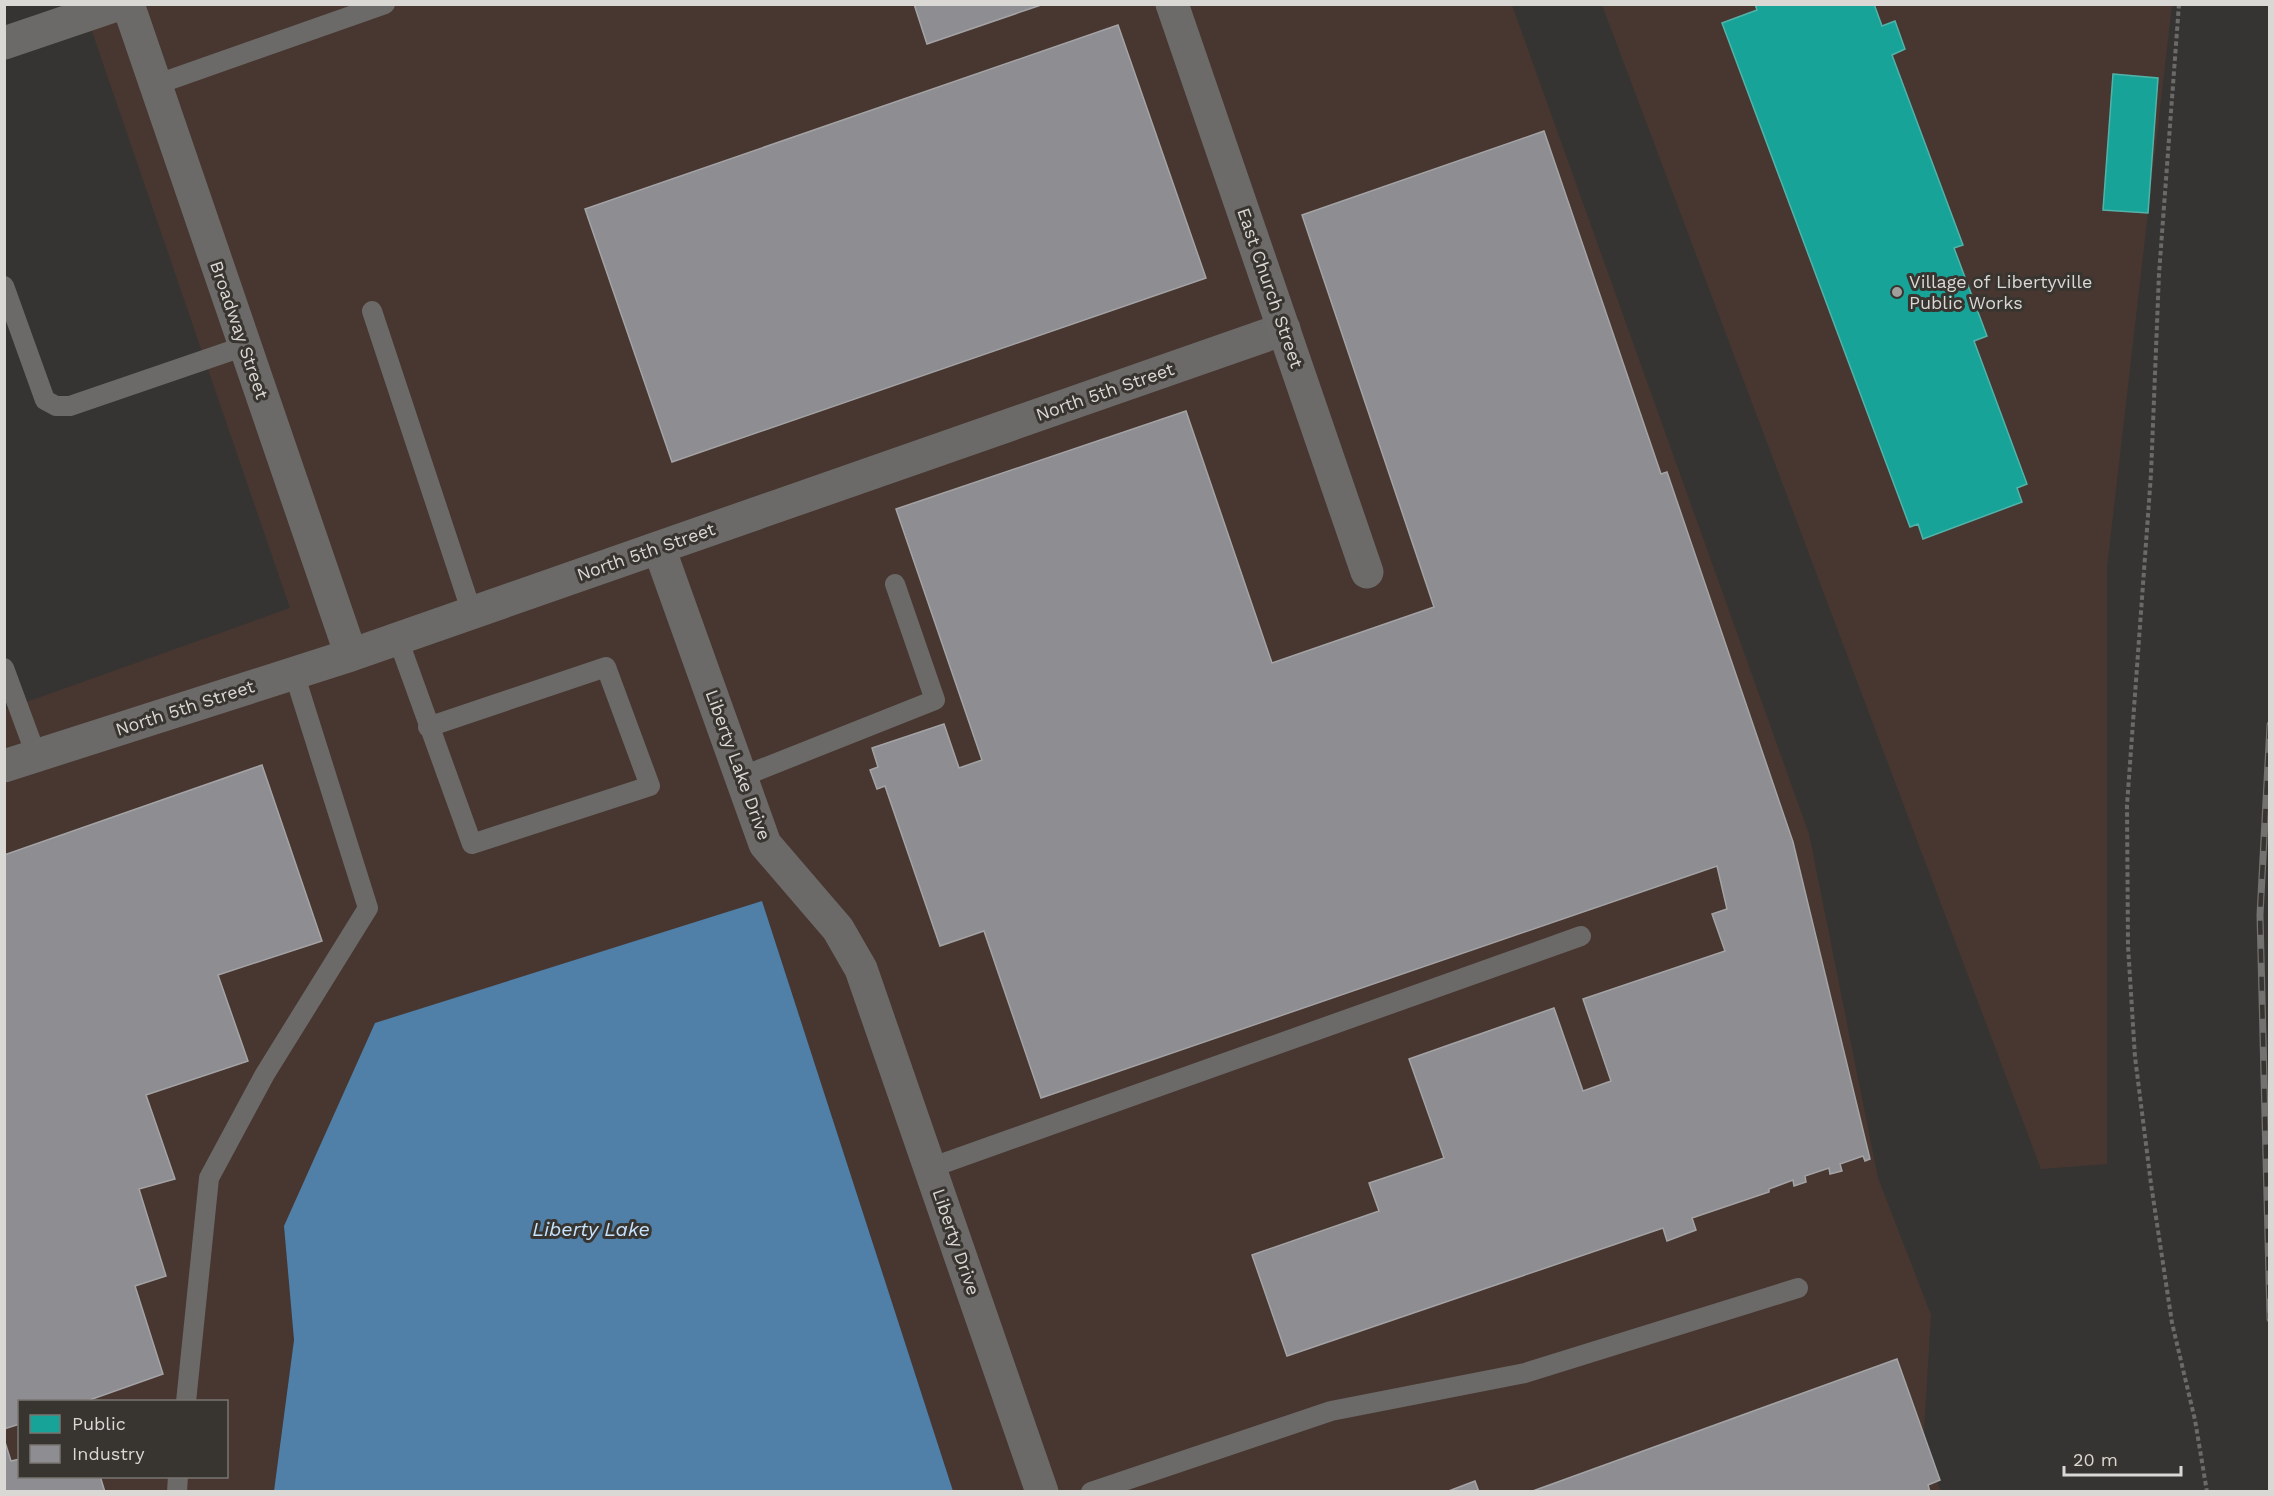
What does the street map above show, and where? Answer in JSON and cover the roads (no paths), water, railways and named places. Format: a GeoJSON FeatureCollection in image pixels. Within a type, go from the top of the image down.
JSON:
{"type":"FeatureCollection","features":[{"type":"Feature","properties":{"kind":"street"},"geometry":{"type":"LineString","coordinates":[[4,44],[119,4]]}},
{"type":"Feature","properties":{"kind":"street","name":"Broadway Street"},"geometry":{"type":"LineString","coordinates":[[128,4],[351,655]]}},
{"type":"Feature","properties":{"kind":"street","name":"East Church Street"},"geometry":{"type":"LineString","coordinates":[[1172,4],[1367,572]]}},
{"type":"Feature","properties":{"kind":"street","name":"North 5th Street"},"geometry":{"type":"LineString","coordinates":[[4,766],[398,639],[1284,329]]}},
{"type":"Feature","properties":{"kind":"street","name":"Liberty Lake Drive"},"geometry":{"type":"LineString","coordinates":[[659,548],[765,844],[838,929],[861,969],[870,993]]}},
{"type":"Feature","properties":{"kind":"street","name":"Liberty Drive"},"geometry":{"type":"LineString","coordinates":[[870,993],[1042,1491]]}},
{"type":"Feature","properties":{"kind":"lane"},"geometry":{"type":"LineString","coordinates":[[155,85],[385,4]]}},
{"type":"Feature","properties":{"kind":"lane"},"geometry":{"type":"LineString","coordinates":[[4,286],[45,400],[56,405],[70,406],[245,346]]}},
{"type":"Feature","properties":{"kind":"lane"},"geometry":{"type":"LineString","coordinates":[[372,311],[472,613]]}},
{"type":"Feature","properties":{"kind":"lane"},"geometry":{"type":"LineString","coordinates":[[741,777],[935,700],[895,584]]}},
{"type":"Feature","properties":{"kind":"lane"},"geometry":{"type":"LineString","coordinates":[[398,639],[428,727],[472,844],[650,786],[606,667],[428,727]]}},
{"type":"Feature","properties":{"kind":"lane"},"geometry":{"type":"LineString","coordinates":[[4,668],[36,755]]}},
{"type":"Feature","properties":{"kind":"lane"},"geometry":{"type":"LineString","coordinates":[[186,1400],[209,1178],[265,1074],[368,908],[294,673]]}},
{"type":"Feature","properties":{"kind":"lane"},"geometry":{"type":"LineString","coordinates":[[930,1168],[1581,936]]}},
{"type":"Feature","properties":{"kind":"lane"},"geometry":{"type":"LineString","coordinates":[[1091,1491],[1331,1412],[1525,1373],[1798,1288]]}},
{"type":"Feature","properties":{"kind":"water","name":"Liberty Lake"},"geometry":{"type":"Polygon","coordinates":[[[762,901],[953,1491],[274,1491],[294,1340],[284,1226],[375,1023],[762,901]]]}},
{"type":"Feature","properties":{"kind":"railway"},"geometry":{"type":"LineString","coordinates":[[2270,725],[2260,915],[2270,1319]]}},
{"type":"Feature","properties":{"kind":"place","name":"Village of Libertyville Public Works"},"geometry":{"type":"Point","coordinates":[1897,292]}}]}
